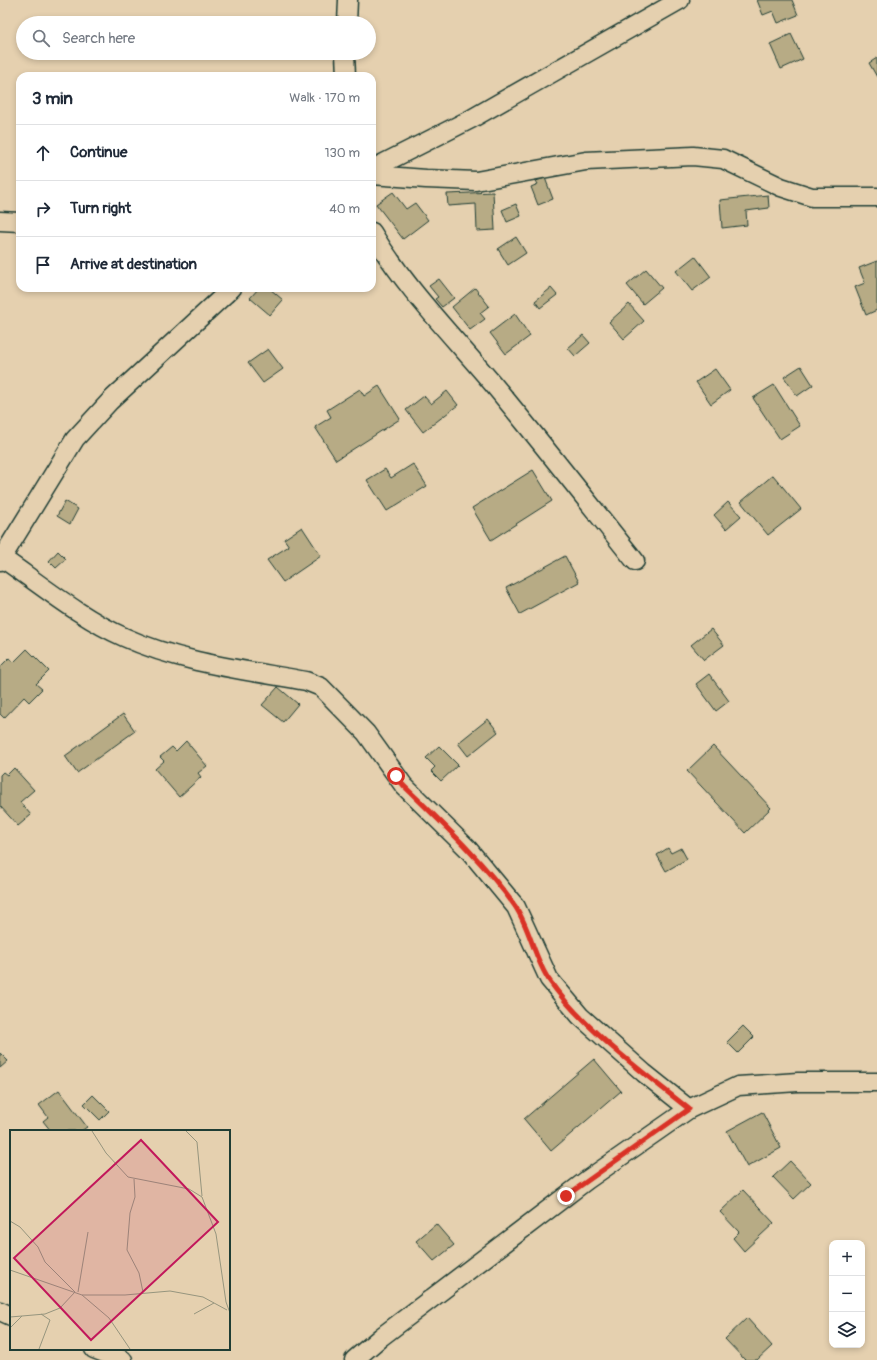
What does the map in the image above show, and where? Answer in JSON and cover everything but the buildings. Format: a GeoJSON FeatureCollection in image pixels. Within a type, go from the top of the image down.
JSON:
{"type":"FeatureCollection","features":[{"type":"Feature","properties":{"kind":"street"},"geometry":{"type":"LineString","coordinates":[[347,16],[348,0]]}},
{"type":"Feature","properties":{"kind":"street"},"geometry":{"type":"LineString","coordinates":[[376,167],[471,119],[680,0]]}},
{"type":"Feature","properties":{"kind":"street"},"geometry":{"type":"LineString","coordinates":[[345,60],[346,72]]}},
{"type":"Feature","properties":{"kind":"street"},"geometry":{"type":"LineString","coordinates":[[376,175],[426,180],[476,181],[586,161],[693,156],[723,159],[781,188],[812,197],[877,197]]}},
{"type":"Feature","properties":{"kind":"street"},"geometry":{"type":"LineString","coordinates":[[0,221],[16,222]]}},
{"type":"Feature","properties":{"kind":"street"},"geometry":{"type":"LineString","coordinates":[[376,239],[388,260],[442,328],[492,383],[635,561]]}},
{"type":"Feature","properties":{"kind":"street"},"geometry":{"type":"LineString","coordinates":[[228,292],[110,401],[76,439],[1,559],[84,615],[124,637],[191,660],[306,681],[321,688],[366,733],[404,786],[468,849],[516,907],[549,980],[580,1016],[644,1073],[689,1109]]}},
{"type":"Feature","properties":{"kind":"street"},"geometry":{"type":"LineString","coordinates":[[354,1360],[381,1337],[587,1180],[689,1109],[738,1086],[798,1082],[877,1082]]}},
{"type":"Feature","properties":{"kind":"street"},"geometry":{"type":"LineString","coordinates":[[0,1311],[10,1316]]}},
{"type":"Feature","properties":{"kind":"street"},"geometry":{"type":"LineString","coordinates":[[97,1350],[123,1360]]}},
{"type":"Feature","properties":{"kind":"route"},"geometry":{"type":"LineString","coordinates":[[396,776],[404,786],[468,849],[516,907],[549,980],[580,1016],[644,1073],[689,1109],[566,1196]]}}]}
